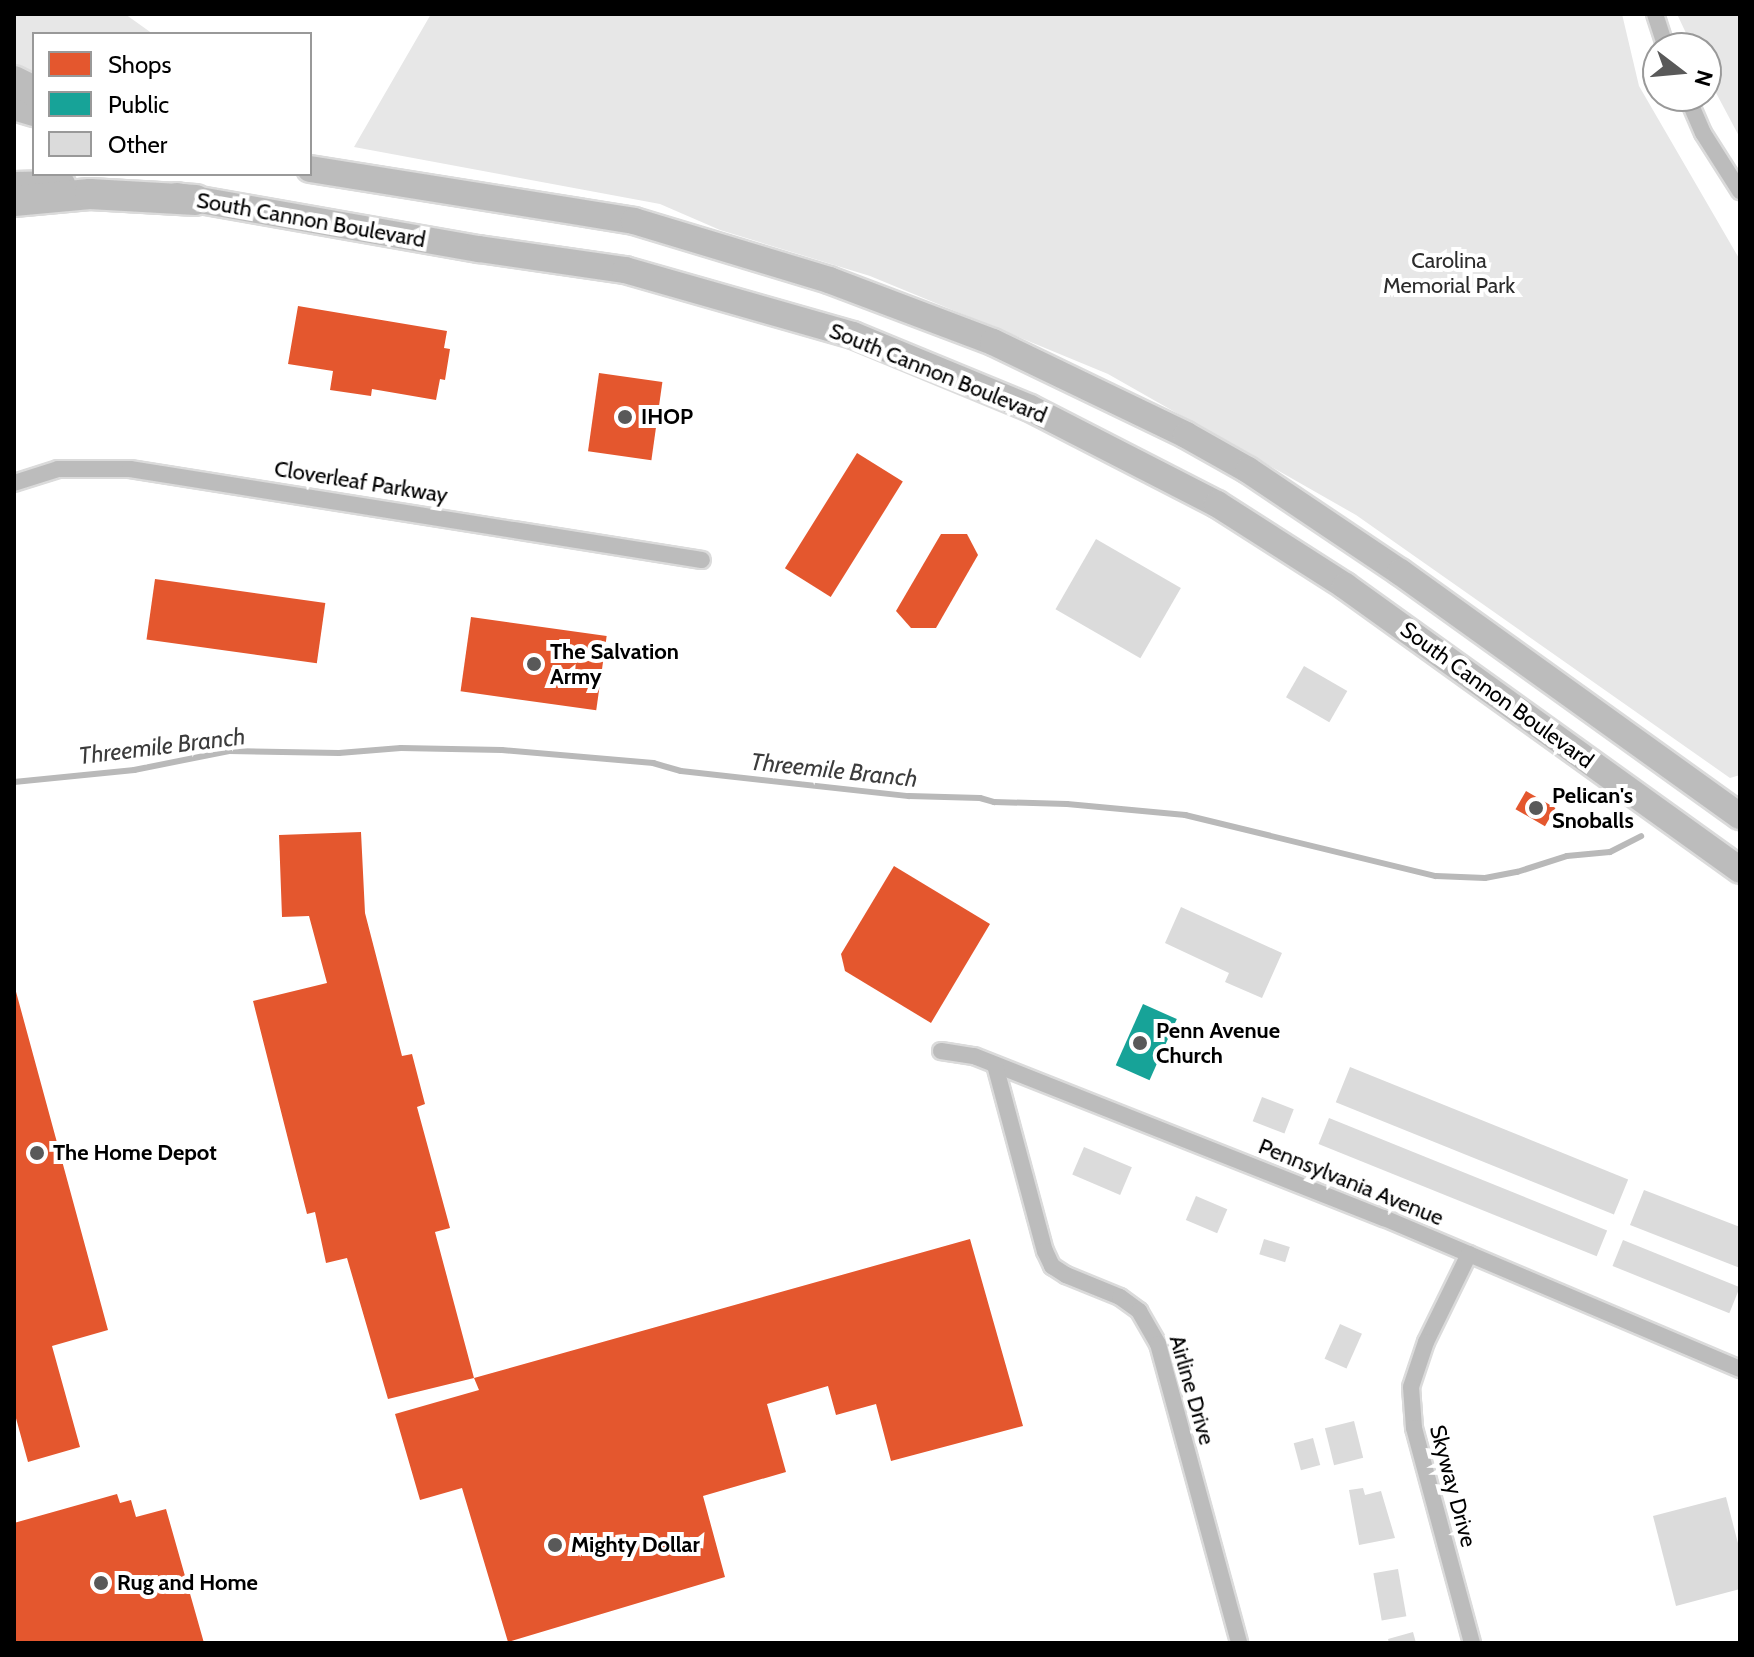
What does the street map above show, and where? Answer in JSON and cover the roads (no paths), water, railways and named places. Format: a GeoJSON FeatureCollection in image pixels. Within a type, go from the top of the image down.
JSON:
{"type":"FeatureCollection","features":[{"type":"Feature","properties":{"kind":"highway"},"geometry":{"type":"LineString","coordinates":[[14,81],[32,90]]}},
{"type":"Feature","properties":{"kind":"highway"},"geometry":{"type":"LineString","coordinates":[[14,201],[90,194],[196,200]]}},
{"type":"Feature","properties":{"kind":"main road","name":"South Cannon Boulevard"},"geometry":{"type":"LineString","coordinates":[[312,169],[649,225],[829,280],[993,342],[1186,435],[1248,470],[1400,572],[1740,816]]}},
{"type":"Feature","properties":{"kind":"main road","name":"South Cannon Boulevard"},"geometry":{"type":"LineString","coordinates":[[14,185],[110,186],[625,270],[853,335],[1017,402],[1124,453],[1217,504],[1345,586],[1740,870]]}},
{"type":"Feature","properties":{"kind":"street"},"geometry":{"type":"LineString","coordinates":[[1694,112],[1703,133],[1740,191]]}},
{"type":"Feature","properties":{"kind":"street","name":"Cloverleaf Parkway"},"geometry":{"type":"LineString","coordinates":[[14,483],[58,469],[130,469],[702,560]]}},
{"type":"Feature","properties":{"kind":"street","name":"Pennsylvania Avenue"},"geometry":{"type":"LineString","coordinates":[[941,1051],[974,1056],[1469,1254],[1740,1369]]}},
{"type":"Feature","properties":{"kind":"street","name":"Airline Drive"},"geometry":{"type":"LineString","coordinates":[[995,1065],[1037,1222],[1052,1266],[1120,1297],[1139,1311],[1158,1344],[1239,1643]]}},
{"type":"Feature","properties":{"kind":"street","name":"Skyway Drive"},"geometry":{"type":"LineString","coordinates":[[1469,1254],[1426,1342],[1411,1387],[1414,1428],[1472,1643]]}},
{"type":"Feature","properties":{"kind":"waterway","name":"Threemile Branch"},"geometry":{"type":"LineString","coordinates":[[14,782],[134,770],[229,751],[339,753],[401,748],[502,750],[653,763],[681,771],[909,796],[980,798],[994,802],[1067,804],[1185,815],[1436,876],[1485,878],[1517,872],[1567,856],[1610,852],[1641,836]]}},
{"type":"Feature","properties":{"kind":"place","name":"IHOP"},"geometry":{"type":"Point","coordinates":[625,417]}},
{"type":"Feature","properties":{"kind":"place","name":"The Salvation Army"},"geometry":{"type":"Point","coordinates":[534,664]}},
{"type":"Feature","properties":{"kind":"place","name":"Pelican's Snoballs"},"geometry":{"type":"Point","coordinates":[1536,808]}},
{"type":"Feature","properties":{"kind":"place","name":"Penn Avenue Church"},"geometry":{"type":"Point","coordinates":[1140,1043]}},
{"type":"Feature","properties":{"kind":"place","name":"The Home Depot"},"geometry":{"type":"Point","coordinates":[37,1153]}},
{"type":"Feature","properties":{"kind":"place","name":"Mighty Dollar"},"geometry":{"type":"Point","coordinates":[555,1545]}},
{"type":"Feature","properties":{"kind":"place","name":"Rug and Home"},"geometry":{"type":"Point","coordinates":[101,1583]}},
{"type":"Feature","properties":{"kind":"park label","name":"Carolina Memorial Park"},"geometry":{"type":"Point","coordinates":[1449,272]}}]}
